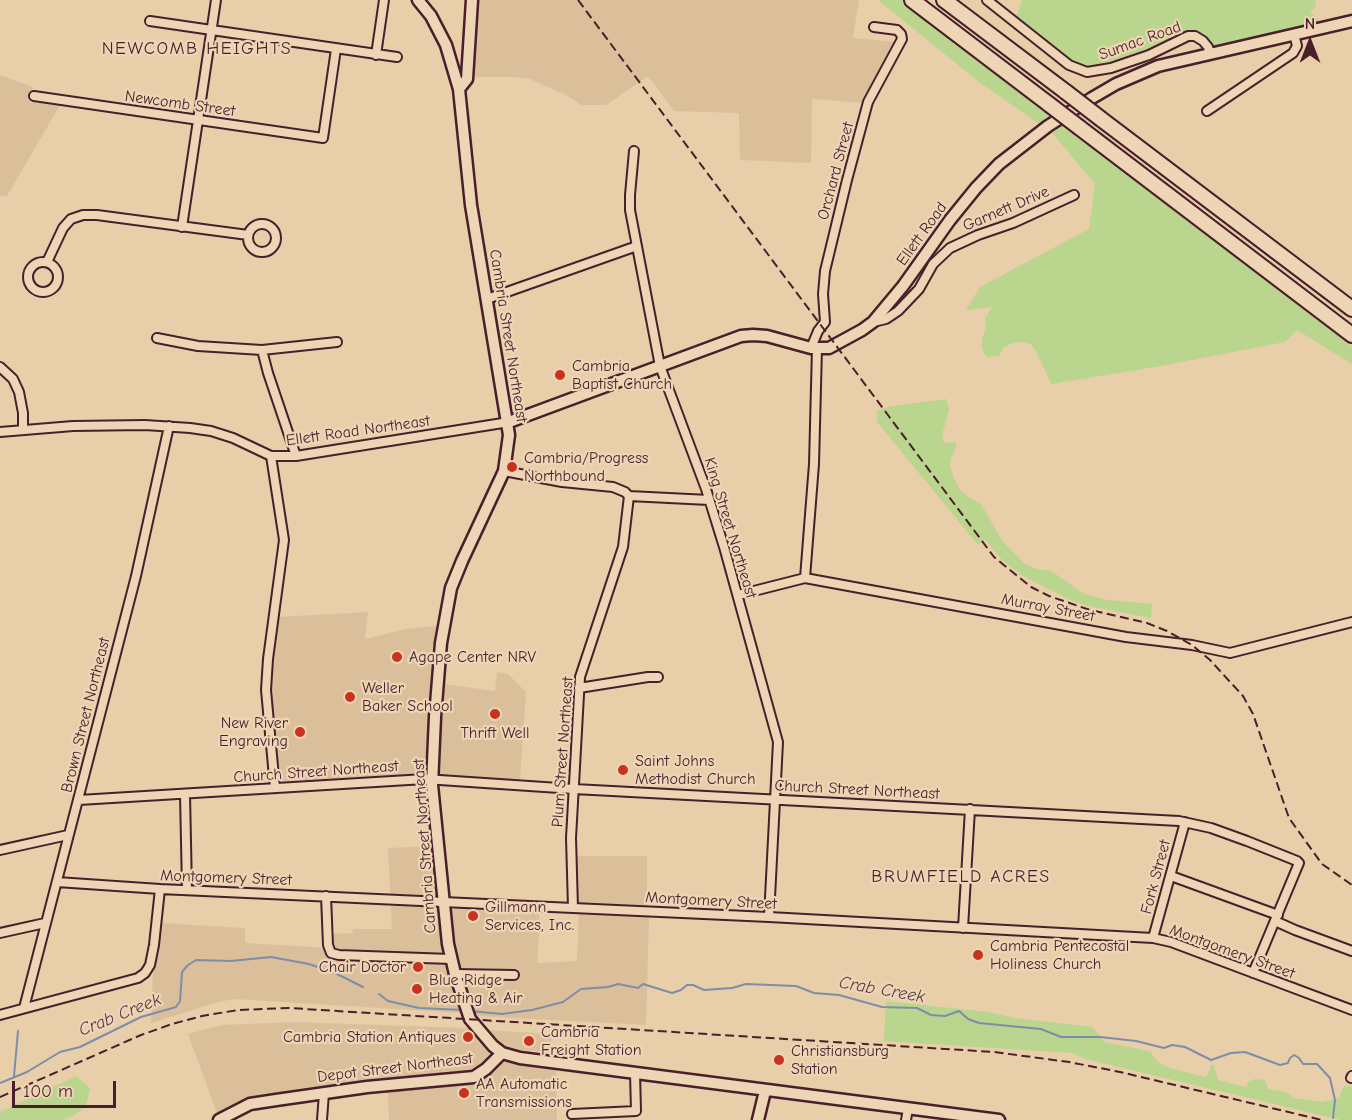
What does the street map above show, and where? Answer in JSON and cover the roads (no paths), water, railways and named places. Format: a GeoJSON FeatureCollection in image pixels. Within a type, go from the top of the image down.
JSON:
{"type":"FeatureCollection","features":[{"type":"Feature","properties":{"kind":"highway"},"geometry":{"type":"LineString","coordinates":[[912,0],[1352,335]]}},
{"type":"Feature","properties":{"kind":"highway"},"geometry":{"type":"LineString","coordinates":[[944,0],[1352,309]]}},
{"type":"Feature","properties":{"kind":"main road","name":"Cambria Street Northeast"},"geometry":{"type":"LineString","coordinates":[[418,0],[431,16],[446,45],[459,89],[471,205],[509,422],[509,447],[504,471],[462,561],[449,598],[440,649],[432,779],[443,903],[451,959],[467,1011],[478,1031],[502,1053]]}},
{"type":"Feature","properties":{"kind":"main road"},"geometry":{"type":"LineString","coordinates":[[459,89],[467,79],[472,0]]}},
{"type":"Feature","properties":{"kind":"main road","name":"Ellett Road"},"geometry":{"type":"LineString","coordinates":[[814,348],[829,348],[873,322],[903,286],[950,220],[999,164],[1048,126],[1116,84],[1158,66],[1352,21]]}},
{"type":"Feature","properties":{"kind":"main road"},"geometry":{"type":"LineString","coordinates":[[509,422],[741,336],[767,336],[814,348]]}},
{"type":"Feature","properties":{"kind":"main road"},"geometry":{"type":"LineString","coordinates":[[502,1053],[520,1058],[765,1091],[907,1114],[999,1120]]}},
{"type":"Feature","properties":{"kind":"main road","name":"Depot Street Northeast"},"geometry":{"type":"LineString","coordinates":[[219,1120],[250,1104],[324,1093],[474,1077],[502,1053]]}},
{"type":"Feature","properties":{"kind":"main road"},"geometry":{"type":"LineString","coordinates":[[758,1120],[765,1091]]}},
{"type":"Feature","properties":{"kind":"street"},"geometry":{"type":"LineString","coordinates":[[182,227],[216,0]]}},
{"type":"Feature","properties":{"kind":"street"},"geometry":{"type":"LineString","coordinates":[[376,55],[384,0]]}},
{"type":"Feature","properties":{"kind":"street","name":"Sumac Road"},"geometry":{"type":"LineString","coordinates":[[988,0],[1069,64],[1087,72],[1099,71],[1141,58],[1188,36],[1196,36],[1203,41],[1210,53]]}},
{"type":"Feature","properties":{"kind":"street"},"geometry":{"type":"LineString","coordinates":[[150,21],[397,57]]}},
{"type":"Feature","properties":{"kind":"street","name":"Orchard Street"},"geometry":{"type":"LineString","coordinates":[[805,578],[814,464],[814,348],[818,331],[825,322],[823,287],[830,248],[868,102],[902,39],[897,30],[874,27]]}},
{"type":"Feature","properties":{"kind":"street"},"geometry":{"type":"LineString","coordinates":[[1207,111],[1293,53],[1297,46],[1294,34]]}},
{"type":"Feature","properties":{"kind":"street","name":"Newcomb Street"},"geometry":{"type":"LineString","coordinates":[[34,96],[323,138],[336,49]]}},
{"type":"Feature","properties":{"kind":"street","name":"King Street Northeast"},"geometry":{"type":"LineString","coordinates":[[634,151],[630,195],[637,246],[660,366],[709,500],[738,595],[778,742],[769,917]]}},
{"type":"Feature","properties":{"kind":"street","name":"Garnett Drive"},"geometry":{"type":"LineString","coordinates":[[873,322],[886,319],[898,311],[919,289],[933,264],[950,248],[1074,195]]}},
{"type":"Feature","properties":{"kind":"street"},"geometry":{"type":"LineString","coordinates":[[47,262],[63,228],[71,219],[83,215],[248,235]]}},
{"type":"Feature","properties":{"kind":"street"},"geometry":{"type":"LineString","coordinates":[[487,299],[637,246]]}},
{"type":"Feature","properties":{"kind":"street"},"geometry":{"type":"LineString","coordinates":[[47,262],[56,270],[58,281],[54,288],[47,292],[40,292],[28,283],[28,272],[36,264],[47,262]]}},
{"type":"Feature","properties":{"kind":"street"},"geometry":{"type":"LineString","coordinates":[[157,338],[198,346],[262,350],[337,342]]}},
{"type":"Feature","properties":{"kind":"street"},"geometry":{"type":"LineString","coordinates":[[262,350],[296,456]]}},
{"type":"Feature","properties":{"kind":"street"},"geometry":{"type":"LineString","coordinates":[[0,367],[13,379],[20,392],[23,430]]}},
{"type":"Feature","properties":{"kind":"street","name":"Ellett Road Northeast"},"geometry":{"type":"LineString","coordinates":[[0,432],[73,426],[169,426],[211,431],[271,456],[296,456],[509,422]]}},
{"type":"Feature","properties":{"kind":"street","name":"Brown Street Northeast"},"geometry":{"type":"LineString","coordinates":[[24,1008],[136,576],[169,426]]}},
{"type":"Feature","properties":{"kind":"street"},"geometry":{"type":"LineString","coordinates":[[271,456],[284,540],[266,690],[275,788]]}},
{"type":"Feature","properties":{"kind":"street"},"geometry":{"type":"LineString","coordinates":[[504,471],[562,482],[613,486],[629,496],[709,500]]}},
{"type":"Feature","properties":{"kind":"street","name":"Plum Street Northeast"},"geometry":{"type":"LineString","coordinates":[[573,908],[571,838],[579,688],[623,547],[629,496]]}},
{"type":"Feature","properties":{"kind":"street","name":"Murray Street"},"geometry":{"type":"LineString","coordinates":[[738,595],[805,578],[1126,637],[1192,645],[1230,653],[1352,622]]}},
{"type":"Feature","properties":{"kind":"street"},"geometry":{"type":"LineString","coordinates":[[579,688],[648,676],[658,677]]}},
{"type":"Feature","properties":{"kind":"street","name":"Church Street Northeast"},"geometry":{"type":"LineString","coordinates":[[79,800],[432,779],[574,789],[1185,822],[1211,828],[1297,861],[1299,867],[1276,918]]}},
{"type":"Feature","properties":{"kind":"street"},"geometry":{"type":"LineString","coordinates":[[185,794],[187,890]]}},
{"type":"Feature","properties":{"kind":"street"},"geometry":{"type":"LineString","coordinates":[[963,928],[970,809]]}},
{"type":"Feature","properties":{"kind":"street","name":"Fork Street"},"geometry":{"type":"LineString","coordinates":[[1153,938],[1185,822]]}},
{"type":"Feature","properties":{"kind":"street"},"geometry":{"type":"LineString","coordinates":[[0,850],[68,835]]}},
{"type":"Feature","properties":{"kind":"street"},"geometry":{"type":"LineString","coordinates":[[1171,876],[1276,918],[1295,930],[1352,951]]}},
{"type":"Feature","properties":{"kind":"street","name":"Montgomery Street"},"geometry":{"type":"LineString","coordinates":[[57,882],[1153,938],[1171,942],[1352,1010]]}},
{"type":"Feature","properties":{"kind":"street"},"geometry":{"type":"LineString","coordinates":[[0,1015],[138,978],[146,973],[154,945],[160,889]]}},
{"type":"Feature","properties":{"kind":"street"},"geometry":{"type":"LineString","coordinates":[[326,896],[328,945],[331,953],[451,959]]}},
{"type":"Feature","properties":{"kind":"street"},"geometry":{"type":"LineString","coordinates":[[1253,973],[1276,918]]}},
{"type":"Feature","properties":{"kind":"street"},"geometry":{"type":"LineString","coordinates":[[0,933],[45,923]]}},
{"type":"Feature","properties":{"kind":"street"},"geometry":{"type":"LineString","coordinates":[[455,974],[514,975]]}},
{"type":"Feature","properties":{"kind":"street"},"geometry":{"type":"LineString","coordinates":[[572,1114],[636,1111],[635,1073]]}},
{"type":"Feature","properties":{"kind":"street"},"geometry":{"type":"LineString","coordinates":[[322,1120],[324,1093]]}},
{"type":"Feature","properties":{"kind":"waterway"},"geometry":{"type":"LineString","coordinates":[[627,176],[628,166]]}},
{"type":"Feature","properties":{"kind":"waterway"},"geometry":{"type":"LineString","coordinates":[[626,204],[627,182]]}},
{"type":"Feature","properties":{"kind":"waterway"},"geometry":{"type":"LineString","coordinates":[[630,230],[631,238]]}},
{"type":"Feature","properties":{"kind":"waterway","name":"Crab Creek"},"geometry":{"type":"LineString","coordinates":[[0,1083],[27,1072],[60,1052],[80,1047],[141,1017],[176,1007],[180,1001],[182,972],[196,960],[231,961],[271,957],[309,964],[335,973],[363,987]]}},
{"type":"Feature","properties":{"kind":"waterway","name":"Crab Creek"},"geometry":{"type":"LineString","coordinates":[[470,1011],[502,1014],[532,1010],[563,1002],[581,989],[618,984],[638,988],[643,984],[672,993],[687,985],[704,990],[732,988],[746,984],[796,986],[814,993],[839,995],[882,1007],[917,1008],[931,1015],[945,1016],[959,1011],[968,1019],[979,1023],[1041,1029],[1061,1037],[1100,1037],[1136,1041],[1164,1048],[1172,1045],[1185,1047],[1211,1060],[1231,1053],[1245,1052],[1280,1065],[1288,1063],[1294,1055],[1303,1064],[1317,1064],[1330,1078],[1335,1100],[1333,1118]]}},
{"type":"Feature","properties":{"kind":"waterway","name":"Crab Creek"},"geometry":{"type":"LineString","coordinates":[[379,994],[388,1001],[419,1008],[464,1010]]}},
{"type":"Feature","properties":{"kind":"waterway"},"geometry":{"type":"LineString","coordinates":[[14,1076],[18,1031]]}},
{"type":"Feature","properties":{"kind":"railway"},"geometry":{"type":"LineString","coordinates":[[578,0],[994,557],[1031,587],[1049,596],[1090,610],[1147,623],[1192,645],[1210,660],[1243,696],[1253,714],[1289,818],[1322,864],[1352,885]]}},
{"type":"Feature","properties":{"kind":"railway"},"geometry":{"type":"LineString","coordinates":[[0,1097],[141,1035],[172,1024],[238,1010],[289,1008],[994,1052],[1069,1062],[1120,1072],[1322,1120]]}},
{"type":"Feature","properties":{"kind":"place","name":"Cambria Baptist Church"},"geometry":{"type":"Point","coordinates":[560,375]}},
{"type":"Feature","properties":{"kind":"place","name":"Cambria/Progress Northbound"},"geometry":{"type":"Point","coordinates":[512,467]}},
{"type":"Feature","properties":{"kind":"place","name":"Agape Center NRV"},"geometry":{"type":"Point","coordinates":[397,657]}},
{"type":"Feature","properties":{"kind":"place","name":"Weller Baker School"},"geometry":{"type":"Point","coordinates":[350,697]}},
{"type":"Feature","properties":{"kind":"place","name":"Thrift Well"},"geometry":{"type":"Point","coordinates":[495,714]}},
{"type":"Feature","properties":{"kind":"place","name":"New River Engraving"},"geometry":{"type":"Point","coordinates":[300,732]}},
{"type":"Feature","properties":{"kind":"place","name":"Saint Johns Methodist Church"},"geometry":{"type":"Point","coordinates":[623,770]}},
{"type":"Feature","properties":{"kind":"place","name":"Gillmann Services, Inc."},"geometry":{"type":"Point","coordinates":[473,916]}},
{"type":"Feature","properties":{"kind":"place","name":"Cambria Pentecostal Holiness Church"},"geometry":{"type":"Point","coordinates":[978,955]}},
{"type":"Feature","properties":{"kind":"place","name":"Chair Doctor"},"geometry":{"type":"Point","coordinates":[418,967]}},
{"type":"Feature","properties":{"kind":"place","name":"Blue Ridge Heating & Air"},"geometry":{"type":"Point","coordinates":[417,989]}},
{"type":"Feature","properties":{"kind":"place","name":"Cambria Station Antiques"},"geometry":{"type":"Point","coordinates":[468,1037]}},
{"type":"Feature","properties":{"kind":"place","name":"Cambria Freight Station"},"geometry":{"type":"Point","coordinates":[529,1041]}},
{"type":"Feature","properties":{"kind":"place","name":"Christiansburg Station"},"geometry":{"type":"Point","coordinates":[779,1060]}},
{"type":"Feature","properties":{"kind":"place","name":"AA Automatic Transmissions"},"geometry":{"type":"Point","coordinates":[464,1093]}},
{"type":"Feature","properties":{"kind":"district","name":"NEWCOMB HEIGHTS"},"geometry":{"type":"Point","coordinates":[197,49]}},
{"type":"Feature","properties":{"kind":"district","name":"BRUMFIELD ACRES"},"geometry":{"type":"Point","coordinates":[961,877]}}]}
